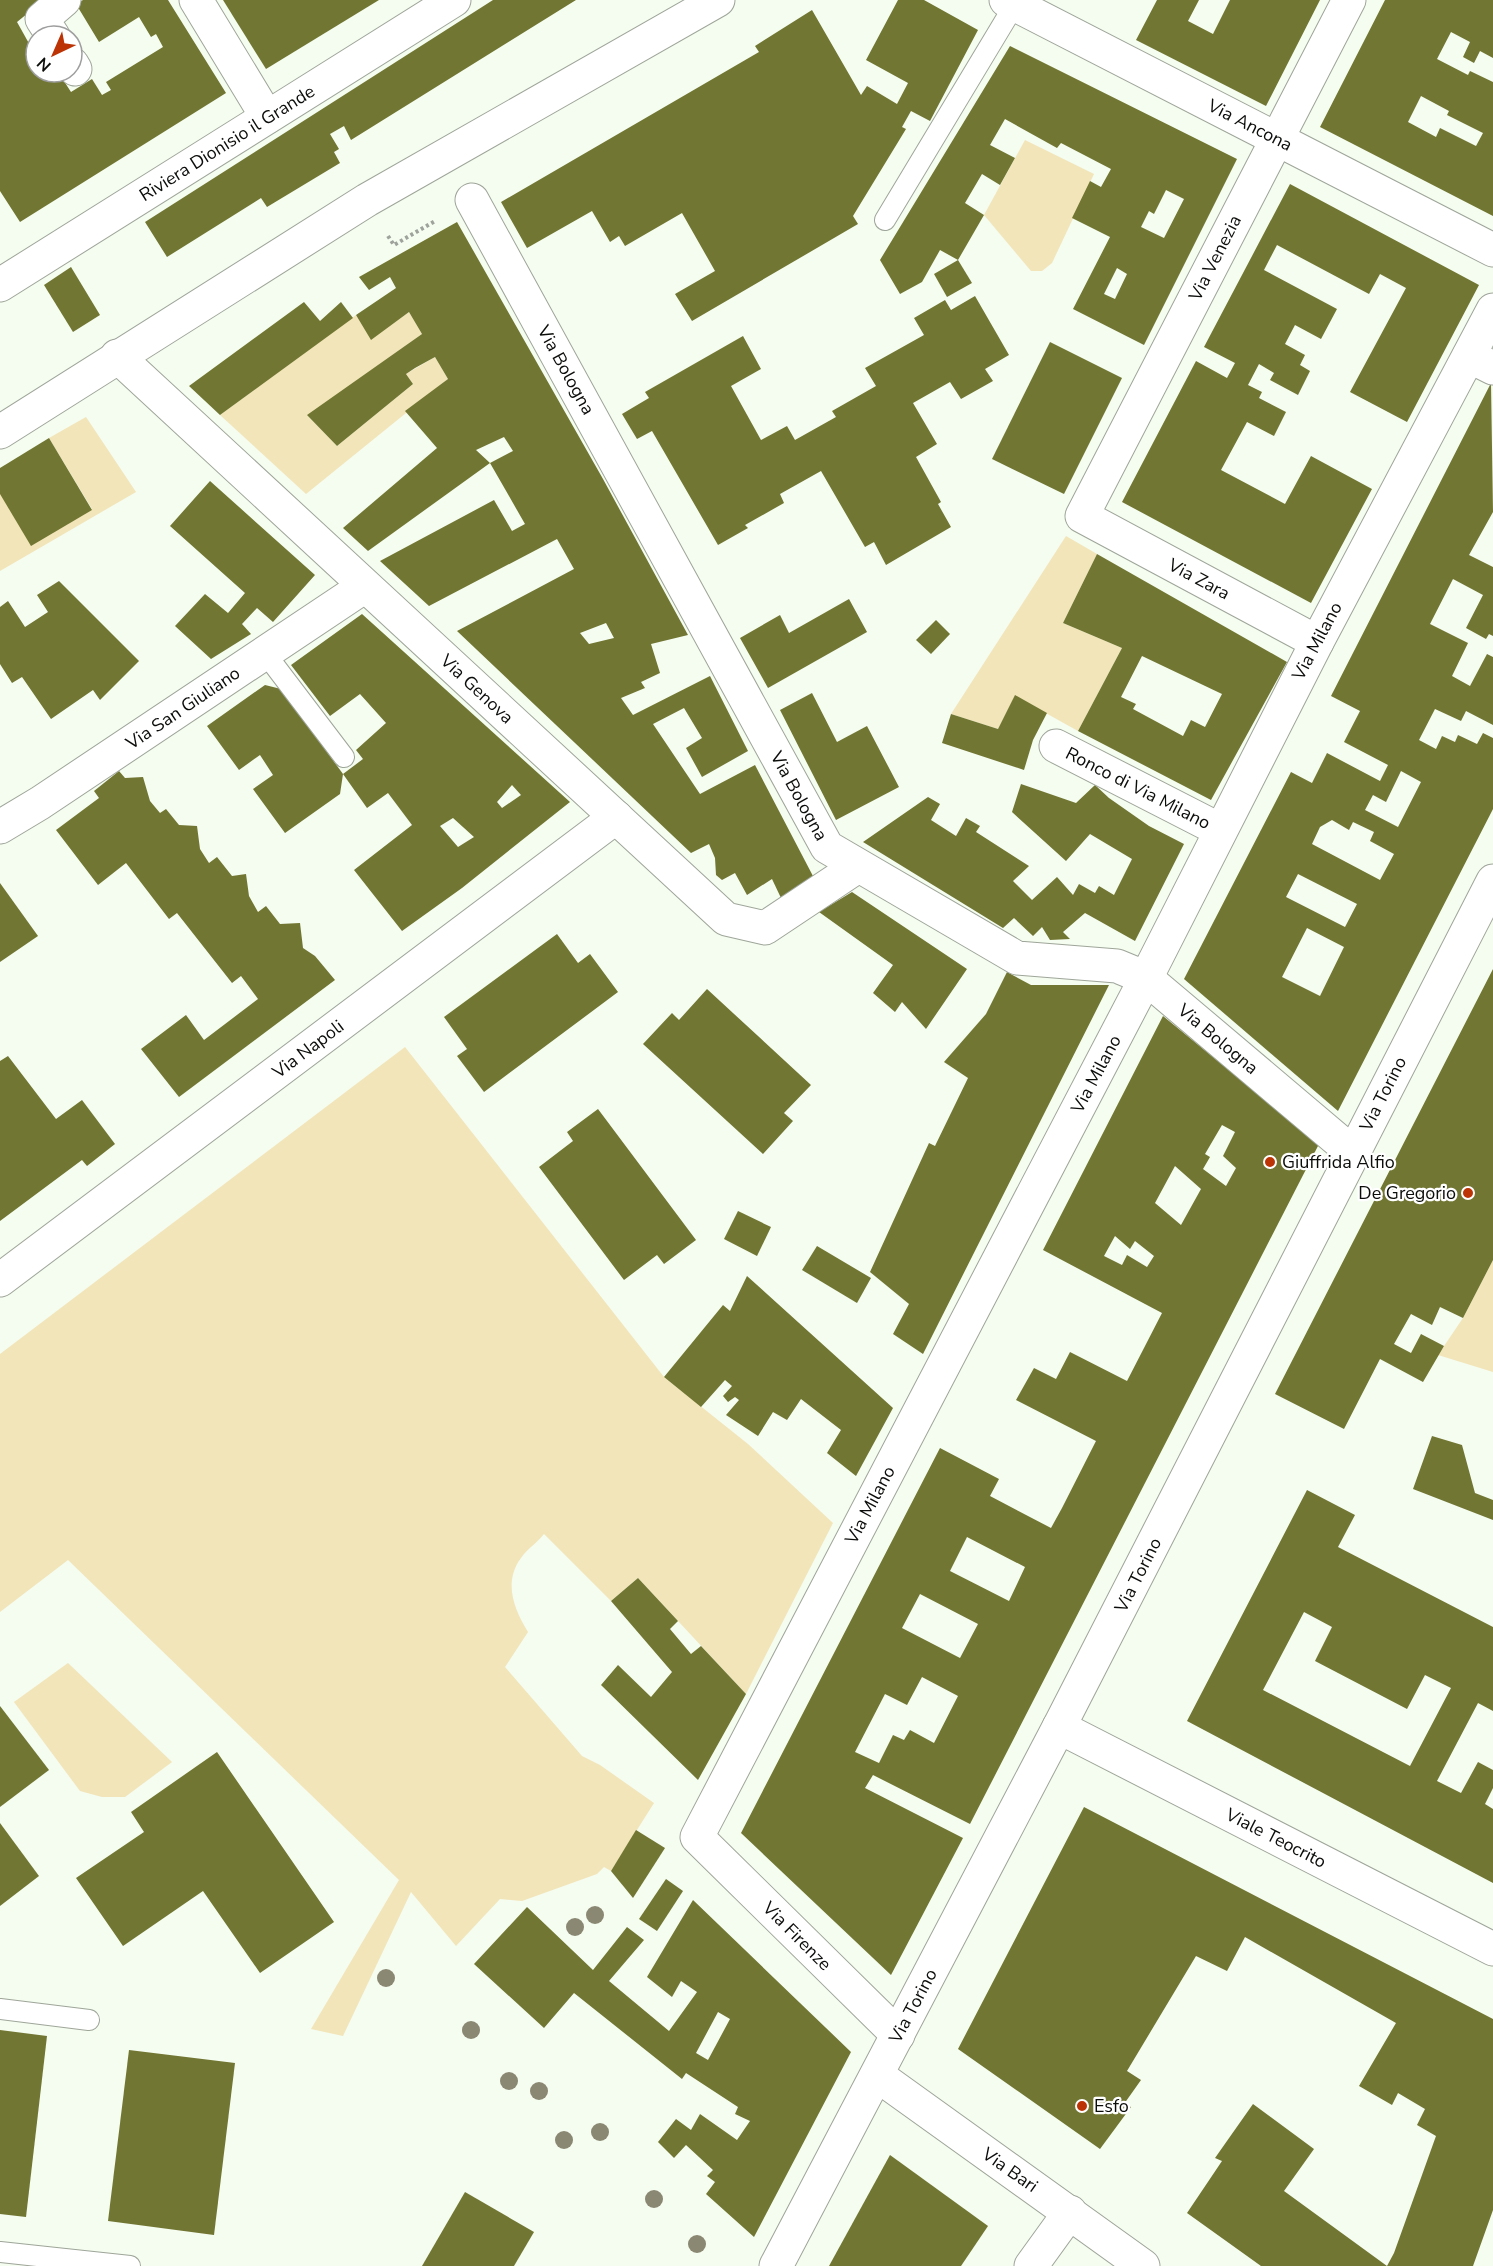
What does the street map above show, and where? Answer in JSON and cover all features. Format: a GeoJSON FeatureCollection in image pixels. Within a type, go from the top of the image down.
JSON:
{"type":"FeatureCollection","features":[{"type":"Feature","properties":{"kind":"street"},"geometry":{"type":"LineString","coordinates":[[45,24],[42,19],[64,0]]}},
{"type":"Feature","properties":{"kind":"street"},"geometry":{"type":"LineString","coordinates":[[196,0],[267,117]]}},
{"type":"Feature","properties":{"kind":"street","name":"Riviera Dionisio il Grande"},"geometry":{"type":"LineString","coordinates":[[0,285],[454,0]]}},
{"type":"Feature","properties":{"kind":"street"},"geometry":{"type":"LineString","coordinates":[[0,432],[367,200],[718,0]]}},
{"type":"Feature","properties":{"kind":"street","name":"Via Venezia"},"geometry":{"type":"LineString","coordinates":[[1082,516],[1349,0]]}},
{"type":"Feature","properties":{"kind":"street","name":"Via Ancona"},"geometry":{"type":"LineString","coordinates":[[1011,2],[1493,250]]}},
{"type":"Feature","properties":{"kind":"street","name":"Via Bologna"},"geometry":{"type":"LineString","coordinates":[[472,200],[827,847],[1017,958],[1117,966],[1146,978],[1353,1153]]}},
{"type":"Feature","properties":{"kind":"street","name":"Via Milano"},"geometry":{"type":"LineString","coordinates":[[697,1837],[1146,978],[1317,642],[1481,362],[1493,310]]}},
{"type":"Feature","properties":{"kind":"street","name":"Via Genova"},"geometry":{"type":"LineString","coordinates":[[117,356],[726,919],[765,928],[858,866]]}},
{"type":"Feature","properties":{"kind":"street","name":"Via Zara"},"geometry":{"type":"LineString","coordinates":[[1082,516],[1317,642]]}},
{"type":"Feature","properties":{"kind":"street","name":"Via San Giuliano"},"geometry":{"type":"LineString","coordinates":[[0,827],[40,803],[366,586]]}},
{"type":"Feature","properties":{"kind":"street","name":"Ronco di Via Milano"},"geometry":{"type":"LineString","coordinates":[[1056,746],[1220,830]]}},
{"type":"Feature","properties":{"kind":"street","name":"Via Napoli"},"geometry":{"type":"LineString","coordinates":[[0,1280],[616,817]]}},
{"type":"Feature","properties":{"kind":"street","name":"Via Torino"},"geometry":{"type":"LineString","coordinates":[[776,2266],[1059,1727],[1493,881]]}},
{"type":"Feature","properties":{"kind":"street","name":"Viale Teocrito"},"geometry":{"type":"LineString","coordinates":[[1059,1727],[1493,1949]]}},
{"type":"Feature","properties":{"kind":"street","name":"Via Firenze"},"geometry":{"type":"LineString","coordinates":[[697,1837],[898,2035]]}},
{"type":"Feature","properties":{"kind":"street","name":"Via Bari"},"geometry":{"type":"LineString","coordinates":[[877,2075],[1143,2266]]}},
{"type":"Feature","properties":{"kind":"street"},"geometry":{"type":"LineString","coordinates":[[1031,2266],[1070,2212]]}},
{"type":"Feature","properties":{"kind":"lane"},"geometry":{"type":"LineString","coordinates":[[885,220],[1011,2]]}},
{"type":"Feature","properties":{"kind":"lane"},"geometry":{"type":"LineString","coordinates":[[266,653],[344,757]]}},
{"type":"Feature","properties":{"kind":"lane"},"geometry":{"type":"LineString","coordinates":[[0,2009],[89,2019]]}},
{"type":"Feature","properties":{"kind":"lane"},"geometry":{"type":"LineString","coordinates":[[0,2252],[130,2266]]}},
{"type":"Feature","properties":{"kind":"path"},"geometry":{"type":"LineString","coordinates":[[384,227],[394,245],[472,200]]}},
{"type":"Feature","properties":{"kind":"shaded area"},"geometry":{"type":"Polygon","coordinates":[[[1025,140],[1094,174],[1052,263],[1042,271],[1031,271],[984,215],[1025,140]]]}},
{"type":"Feature","properties":{"kind":"shaded area"},"geometry":{"type":"Polygon","coordinates":[[[409,312],[422,334],[308,416],[337,446],[413,384],[406,374],[435,357],[448,379],[306,494],[220,415],[356,315],[371,339],[409,312]]]}},
{"type":"Feature","properties":{"kind":"shaded area"},"geometry":{"type":"Polygon","coordinates":[[[86,417],[136,492],[0,571],[0,494],[92,509],[49,438],[86,417]]]}},
{"type":"Feature","properties":{"kind":"shaded area"},"geometry":{"type":"Polygon","coordinates":[[[1066,536],[1097,554],[1063,623],[1122,648],[1078,731],[1015,696],[998,729],[951,714],[1066,536]]]}},
{"type":"Feature","properties":{"kind":"shaded area"},"geometry":{"type":"Polygon","coordinates":[[[405,1047],[664,1377],[748,1444],[833,1523],[746,1694],[638,1578],[611,1601],[544,1534],[526,1552],[513,1576],[512,1595],[518,1614],[528,1632],[505,1667],[582,1756],[600,1765],[654,1803],[611,1871],[604,1867],[597,1874],[522,1901],[500,1899],[456,1946],[411,1892],[343,2036],[311,2029],[399,1880],[68,1560],[0,1612],[0,1354],[405,1047]]]}},
{"type":"Feature","properties":{"kind":"shaded area"},"geometry":{"type":"Polygon","coordinates":[[[1493,1260],[1493,1372],[1438,1355],[1463,1318],[1493,1260]]]}},
{"type":"Feature","properties":{"kind":"shaded area"},"geometry":{"type":"Polygon","coordinates":[[[68,1663],[172,1762],[125,1797],[102,1797],[80,1791],[14,1702],[68,1663]]]}},
{"type":"Feature","properties":{"kind":"building"},"geometry":{"type":"Polygon","coordinates":[[[0,0],[44,0],[17,22],[24,35],[24,84],[66,84],[71,92],[92,79],[102,95],[111,90],[106,82],[163,47],[156,34],[151,37],[139,17],[99,42],[76,4],[83,0],[168,0],[226,93],[20,222],[0,191],[0,0]]]}},
{"type":"Feature","properties":{"kind":"building"},"geometry":{"type":"Polygon","coordinates":[[[223,0],[379,0],[266,69],[223,0]]]}},
{"type":"Feature","properties":{"kind":"building"},"geometry":{"type":"Polygon","coordinates":[[[493,0],[576,0],[351,140],[344,126],[330,134],[339,149],[334,152],[340,163],[267,207],[261,198],[167,257],[145,222],[493,0]]]}},
{"type":"Feature","properties":{"kind":"building"},"geometry":{"type":"Polygon","coordinates":[[[898,0],[924,0],[978,30],[930,121],[911,111],[902,127],[906,129],[853,216],[858,224],[692,321],[675,294],[715,271],[682,213],[625,246],[619,236],[610,242],[592,211],[527,248],[501,202],[759,52],[755,46],[812,10],[861,95],[867,86],[897,104],[908,83],[866,60],[898,0]]]}},
{"type":"Feature","properties":{"kind":"building"},"geometry":{"type":"Polygon","coordinates":[[[1157,0],[1199,0],[1188,21],[1213,34],[1230,0],[1320,0],[1266,106],[1136,40],[1157,0]]]}},
{"type":"Feature","properties":{"kind":"building"},"geometry":{"type":"Polygon","coordinates":[[[1385,0],[1493,0],[1493,58],[1480,51],[1474,63],[1463,57],[1470,42],[1451,32],[1437,59],[1468,75],[1470,71],[1493,82],[1493,216],[1320,127],[1385,0]],[[1421,96],[1408,122],[1436,137],[1440,128],[1476,146],[1483,133],[1447,115],[1449,111],[1421,96]]]}},
{"type":"Feature","properties":{"kind":"building"},"geometry":{"type":"Polygon","coordinates":[[[1010,46],[1237,159],[1144,345],[1073,309],[1110,237],[1072,218],[1090,181],[1101,187],[1111,169],[1061,143],[1057,148],[1005,119],[990,145],[1015,158],[1000,185],[982,174],[965,203],[984,215],[958,260],[940,250],[922,282],[900,294],[880,260],[1010,46]],[[1166,190],[1154,214],[1149,211],[1141,227],[1164,238],[1184,199],[1166,190]],[[1117,268],[1104,294],[1115,299],[1127,274],[1117,268]]]}},
{"type":"Feature","properties":{"kind":"building"},"geometry":{"type":"Polygon","coordinates":[[[1290,184],[1479,285],[1407,422],[1350,392],[1406,288],[1380,274],[1369,294],[1277,245],[1264,270],[1337,309],[1321,339],[1295,325],[1285,344],[1305,355],[1300,365],[1310,371],[1298,395],[1270,380],[1274,373],[1259,364],[1248,385],[1262,392],[1259,398],[1286,412],[1274,436],[1247,422],[1221,470],[1285,504],[1311,456],[1372,489],[1311,603],[1122,502],[1196,361],[1227,378],[1235,363],[1204,347],[1290,184]]]}},
{"type":"Feature","properties":{"kind":"building"},"geometry":{"type":"Polygon","coordinates":[[[457,222],[603,479],[688,635],[651,644],[660,673],[641,682],[645,688],[621,698],[633,715],[710,676],[748,751],[702,777],[686,748],[702,738],[684,708],[653,724],[700,794],[755,765],[814,878],[781,898],[772,879],[747,895],[735,873],[722,880],[716,875],[715,858],[709,844],[691,853],[457,631],[574,569],[557,539],[429,606],[380,561],[494,500],[512,531],[525,524],[490,463],[368,551],[343,528],[437,448],[405,411],[448,379],[435,357],[415,368],[406,374],[413,384],[337,446],[307,415],[422,334],[409,312],[371,340],[356,315],[396,288],[390,277],[369,290],[359,277],[457,222]],[[504,437],[476,450],[490,463],[513,451],[504,437]],[[606,623],[580,633],[589,644],[614,638],[606,623]]]}},
{"type":"Feature","properties":{"kind":"building"},"geometry":{"type":"Polygon","coordinates":[[[958,260],[972,283],[947,297],[934,274],[958,260]]]}},
{"type":"Feature","properties":{"kind":"building"},"geometry":{"type":"Polygon","coordinates":[[[71,267],[100,315],[73,332],[44,285],[71,267]]]}},
{"type":"Feature","properties":{"kind":"building"},"geometry":{"type":"Polygon","coordinates":[[[975,296],[1009,355],[985,369],[993,381],[961,399],[950,382],[913,403],[937,444],[916,457],[941,502],[938,504],[951,527],[886,565],[874,542],[865,547],[821,471],[780,494],[784,503],[745,525],[748,528],[718,545],[652,431],[637,439],[622,414],[649,398],[645,392],[743,336],[761,369],[731,386],[761,440],[787,426],[795,440],[836,417],[832,411],[876,386],[865,368],[924,335],[914,318],[945,300],[951,310],[975,296]]]}},
{"type":"Feature","properties":{"kind":"building"},"geometry":{"type":"Polygon","coordinates":[[[304,302],[320,321],[341,302],[353,318],[220,415],[189,386],[304,302]]]}},
{"type":"Feature","properties":{"kind":"building"},"geometry":{"type":"Polygon","coordinates":[[[1050,342],[1122,378],[1064,494],[992,459],[1050,342]]]}},
{"type":"Feature","properties":{"kind":"building"},"geometry":{"type":"Polygon","coordinates":[[[1491,383],[1493,512],[1469,555],[1493,567],[1493,636],[1489,634],[1486,639],[1466,628],[1483,595],[1453,579],[1430,624],[1468,643],[1452,676],[1470,686],[1487,654],[1493,657],[1493,725],[1466,711],[1461,721],[1435,709],[1419,740],[1436,749],[1442,736],[1455,742],[1458,735],[1477,744],[1483,733],[1493,738],[1493,809],[1338,1111],[1184,979],[1291,772],[1312,783],[1327,753],[1380,781],[1388,765],[1344,742],[1360,711],[1331,696],[1491,383]],[[1401,771],[1386,802],[1373,795],[1365,810],[1398,827],[1421,782],[1401,771]],[[1332,820],[1320,827],[1312,844],[1380,880],[1394,854],[1370,841],[1374,832],[1353,822],[1349,830],[1332,820]],[[1298,874],[1286,897],[1345,927],[1357,904],[1298,874]],[[1307,928],[1282,977],[1320,996],[1344,947],[1307,928]]]}},
{"type":"Feature","properties":{"kind":"building"},"geometry":{"type":"Polygon","coordinates":[[[49,438],[92,510],[31,546],[0,494],[0,468],[49,438]]]}},
{"type":"Feature","properties":{"kind":"building"},"geometry":{"type":"Polygon","coordinates":[[[210,481],[315,575],[273,622],[257,608],[242,624],[251,634],[211,659],[175,626],[205,594],[228,613],[245,593],[170,526],[210,481]]]}},
{"type":"Feature","properties":{"kind":"building"},"geometry":{"type":"Polygon","coordinates":[[[1097,554],[1287,662],[1211,800],[1078,731],[1122,648],[1063,623],[1097,554]],[[1142,656],[1121,697],[1136,704],[1133,709],[1183,736],[1191,720],[1205,727],[1222,694],[1142,656]]]}},
{"type":"Feature","properties":{"kind":"building"},"geometry":{"type":"Polygon","coordinates":[[[59,581],[139,661],[100,700],[93,690],[51,719],[22,677],[12,683],[0,664],[0,607],[8,601],[25,627],[48,612],[37,595],[59,581]]]}},
{"type":"Feature","properties":{"kind":"building"},"geometry":{"type":"Polygon","coordinates":[[[849,599],[867,632],[768,688],[740,638],[780,615],[789,633],[849,599]]]}},
{"type":"Feature","properties":{"kind":"building"},"geometry":{"type":"Polygon","coordinates":[[[362,614],[570,802],[462,888],[402,931],[354,870],[412,825],[388,793],[367,808],[343,774],[363,759],[356,750],[386,723],[360,694],[330,716],[291,665],[362,614]],[[512,785],[497,802],[502,808],[521,795],[512,785]],[[453,818],[440,826],[458,847],[474,837],[453,818]]]}},
{"type":"Feature","properties":{"kind":"building"},"geometry":{"type":"Polygon","coordinates":[[[936,620],[950,634],[931,654],[916,640],[936,620]]]}},
{"type":"Feature","properties":{"kind":"building"},"geometry":{"type":"Polygon","coordinates":[[[265,685],[281,689],[343,774],[340,794],[285,833],[253,789],[273,775],[260,755],[239,770],[207,726],[265,685]]]}},
{"type":"Feature","properties":{"kind":"building"},"geometry":{"type":"Polygon","coordinates":[[[812,693],[837,742],[867,726],[899,787],[836,820],[780,710],[812,693]]]}},
{"type":"Feature","properties":{"kind":"building"},"geometry":{"type":"Polygon","coordinates":[[[1015,695],[1047,713],[1033,740],[1024,770],[942,743],[951,714],[998,729],[1015,695]]]}},
{"type":"Feature","properties":{"kind":"building"},"geometry":{"type":"Polygon","coordinates":[[[119,771],[125,778],[143,777],[150,801],[160,813],[166,809],[179,825],[197,826],[200,849],[209,863],[217,857],[232,876],[246,874],[249,896],[258,912],[266,906],[280,924],[300,923],[303,948],[315,956],[335,980],[179,1097],[141,1049],[186,1015],[204,1040],[258,999],[241,976],[232,983],[177,913],[169,919],[126,863],[98,885],[56,830],[99,798],[94,791],[119,771]]]}},
{"type":"Feature","properties":{"kind":"building"},"geometry":{"type":"Polygon","coordinates":[[[1021,784],[1076,803],[1095,785],[1109,798],[1149,826],[1184,844],[1135,941],[1085,913],[1063,932],[1070,939],[1050,940],[1042,927],[1033,936],[1014,918],[1003,928],[863,842],[928,797],[940,804],[931,820],[956,836],[966,818],[980,826],[976,832],[1029,866],[1013,881],[1032,900],[1057,877],[1073,895],[1079,884],[1095,893],[1099,886],[1114,895],[1132,859],[1090,834],[1066,861],[1012,812],[1021,784]]]}},
{"type":"Feature","properties":{"kind":"building"},"geometry":{"type":"Polygon","coordinates":[[[0,883],[38,936],[0,962],[0,883]]]}},
{"type":"Feature","properties":{"kind":"building"},"geometry":{"type":"Polygon","coordinates":[[[852,892],[967,969],[926,1029],[902,1002],[895,1012],[873,993],[893,965],[819,912],[852,892]]]}},
{"type":"Feature","properties":{"kind":"building"},"geometry":{"type":"Polygon","coordinates":[[[557,934],[578,963],[590,954],[618,992],[484,1092],[457,1056],[467,1049],[444,1017],[557,934]]]}},
{"type":"Feature","properties":{"kind":"building"},"geometry":{"type":"Polygon","coordinates":[[[1493,969],[1493,1260],[1463,1318],[1440,1307],[1432,1325],[1411,1314],[1394,1344],[1411,1353],[1421,1334],[1444,1346],[1423,1382],[1380,1359],[1344,1429],[1275,1394],[1493,969]]]}},
{"type":"Feature","properties":{"kind":"building"},"geometry":{"type":"Polygon","coordinates":[[[1007,972],[1031,985],[1109,985],[923,1354],[893,1334],[909,1304],[870,1272],[929,1143],[935,1146],[968,1078],[944,1062],[986,1014],[1007,972]]]}},
{"type":"Feature","properties":{"kind":"building"},"geometry":{"type":"Polygon","coordinates":[[[707,989],[811,1085],[784,1113],[793,1121],[763,1154],[643,1044],[672,1013],[679,1020],[707,989]]]}},
{"type":"Feature","properties":{"kind":"building"},"geometry":{"type":"Polygon","coordinates":[[[1163,1016],[1319,1144],[970,1824],[873,1775],[865,1788],[963,1838],[891,1975],[741,1833],[940,1448],[999,1479],[990,1496],[1051,1528],[1062,1508],[1096,1441],[1016,1400],[1034,1368],[1056,1379],[1070,1352],[1127,1381],[1162,1313],[1043,1250],[1163,1016]],[[1222,1125],[1205,1154],[1210,1157],[1203,1169],[1226,1186],[1236,1168],[1223,1156],[1235,1132],[1222,1125]],[[1175,1166],[1155,1203],[1181,1225],[1201,1189],[1175,1166]],[[1115,1236],[1104,1256],[1122,1265],[1127,1255],[1147,1267],[1154,1256],[1135,1241],[1130,1249],[1115,1236]],[[967,1537],[950,1571],[1009,1601],[1025,1567],[967,1537]],[[920,1594],[902,1628],[960,1658],[978,1624],[920,1594]],[[922,1677],[907,1705],[885,1694],[855,1752],[879,1763],[893,1735],[904,1740],[910,1730],[934,1743],[958,1696],[922,1677]]]}},
{"type":"Feature","properties":{"kind":"building"},"geometry":{"type":"Polygon","coordinates":[[[8,1056],[56,1119],[82,1100],[115,1144],[87,1166],[82,1160],[0,1221],[0,1061],[8,1056]]]}},
{"type":"Feature","properties":{"kind":"building"},"geometry":{"type":"Polygon","coordinates":[[[598,1109],[696,1240],[664,1264],[657,1255],[624,1280],[539,1167],[573,1141],[567,1132],[598,1109]]]}},
{"type":"Feature","properties":{"kind":"building"},"geometry":{"type":"Polygon","coordinates":[[[738,1211],[771,1227],[757,1256],[724,1239],[738,1211]]]}},
{"type":"Feature","properties":{"kind":"building"},"geometry":{"type":"Polygon","coordinates":[[[817,1246],[871,1278],[857,1303],[802,1270],[817,1246]]]}},
{"type":"Feature","properties":{"kind":"building"},"geometry":{"type":"Polygon","coordinates":[[[747,1276],[893,1408],[856,1476],[827,1453],[841,1430],[801,1399],[787,1420],[773,1412],[758,1436],[726,1415],[739,1400],[735,1397],[728,1402],[723,1396],[732,1386],[725,1380],[701,1407],[664,1377],[723,1305],[730,1311],[747,1276]]]}},
{"type":"Feature","properties":{"kind":"building"},"geometry":{"type":"Polygon","coordinates":[[[1432,1436],[1462,1445],[1475,1493],[1493,1500],[1493,1520],[1413,1489],[1432,1436]]]}},
{"type":"Feature","properties":{"kind":"building"},"geometry":{"type":"Polygon","coordinates":[[[1307,1490],[1355,1515],[1338,1547],[1493,1627],[1493,1711],[1478,1703],[1437,1781],[1461,1793],[1478,1762],[1493,1770],[1493,1788],[1485,1804],[1493,1809],[1493,1883],[1187,1721],[1307,1490]],[[1304,1612],[1263,1690],[1410,1766],[1451,1688],[1425,1675],[1407,1709],[1315,1661],[1332,1627],[1304,1612]]]}},
{"type":"Feature","properties":{"kind":"building"},"geometry":{"type":"Polygon","coordinates":[[[638,1578],[678,1621],[670,1629],[691,1654],[701,1646],[746,1694],[698,1780],[601,1685],[618,1665],[651,1697],[672,1672],[611,1601],[638,1578]]]}},
{"type":"Feature","properties":{"kind":"building"},"geometry":{"type":"Polygon","coordinates":[[[0,1706],[49,1770],[0,1807],[0,1706]]]}},
{"type":"Feature","properties":{"kind":"building"},"geometry":{"type":"Polygon","coordinates":[[[217,1752],[334,1922],[260,1973],[203,1891],[123,1946],[76,1878],[144,1832],[131,1812],[217,1752]]]}},
{"type":"Feature","properties":{"kind":"building"},"geometry":{"type":"Polygon","coordinates":[[[1084,1807],[1493,2019],[1493,2210],[1473,2266],[1387,2266],[1394,2253],[1436,2136],[1417,2125],[1425,2109],[1398,2093],[1392,2105],[1359,2086],[1396,2023],[1245,1937],[1227,1971],[1196,1956],[1127,2071],[1141,2080],[1124,2104],[1131,2107],[1100,2149],[958,2049],[1084,1807]]]}},
{"type":"Feature","properties":{"kind":"building"},"geometry":{"type":"Polygon","coordinates":[[[0,1823],[39,1876],[0,1906],[0,1823]]]}},
{"type":"Feature","properties":{"kind":"building"},"geometry":{"type":"Polygon","coordinates":[[[636,1830],[665,1848],[633,1898],[611,1871],[636,1830]]]}},
{"type":"Feature","properties":{"kind":"building"},"geometry":{"type":"Polygon","coordinates":[[[666,1879],[683,1891],[657,1931],[639,1919],[666,1879]]]}},
{"type":"Feature","properties":{"kind":"building"},"geometry":{"type":"Polygon","coordinates":[[[693,1900],[851,2052],[754,2237],[706,2194],[715,2182],[707,2176],[713,2170],[686,2145],[674,2158],[658,2142],[676,2119],[691,2130],[700,2114],[737,2140],[750,2121],[735,2114],[738,2107],[686,2073],[682,2079],[574,1993],[544,2028],[474,1964],[527,1907],[593,1970],[627,1927],[644,1940],[609,1981],[669,2031],[697,1992],[681,1981],[672,1997],[647,1977],[693,1900]],[[718,2012],[696,2053],[708,2060],[730,2019],[718,2012]]]}},
{"type":"Feature","properties":{"kind":"building"},"geometry":{"type":"Polygon","coordinates":[[[0,2030],[47,2036],[26,2217],[0,2214],[0,2030]]]}},
{"type":"Feature","properties":{"kind":"building"},"geometry":{"type":"Polygon","coordinates":[[[129,2050],[235,2063],[214,2235],[108,2221],[129,2050]]]}},
{"type":"Feature","properties":{"kind":"building"},"geometry":{"type":"Polygon","coordinates":[[[1253,2104],[1314,2149],[1284,2191],[1387,2266],[1261,2266],[1187,2213],[1222,2161],[1215,2158],[1253,2104]]]}},
{"type":"Feature","properties":{"kind":"building"},"geometry":{"type":"Polygon","coordinates":[[[890,2155],[988,2226],[961,2266],[829,2266],[890,2155]]]}},
{"type":"Feature","properties":{"kind":"building"},"geometry":{"type":"Polygon","coordinates":[[[465,2192],[534,2232],[514,2266],[422,2266],[465,2192]]]}},
{"type":"Feature","properties":{"kind":"place","name":"Giuffrida Alfio"},"geometry":{"type":"Point","coordinates":[1270,1162]}},
{"type":"Feature","properties":{"kind":"place","name":"De Gregorio"},"geometry":{"type":"Point","coordinates":[1468,1193]}},
{"type":"Feature","properties":{"kind":"place","name":"Esfo"},"geometry":{"type":"Point","coordinates":[1082,2106]}}]}
